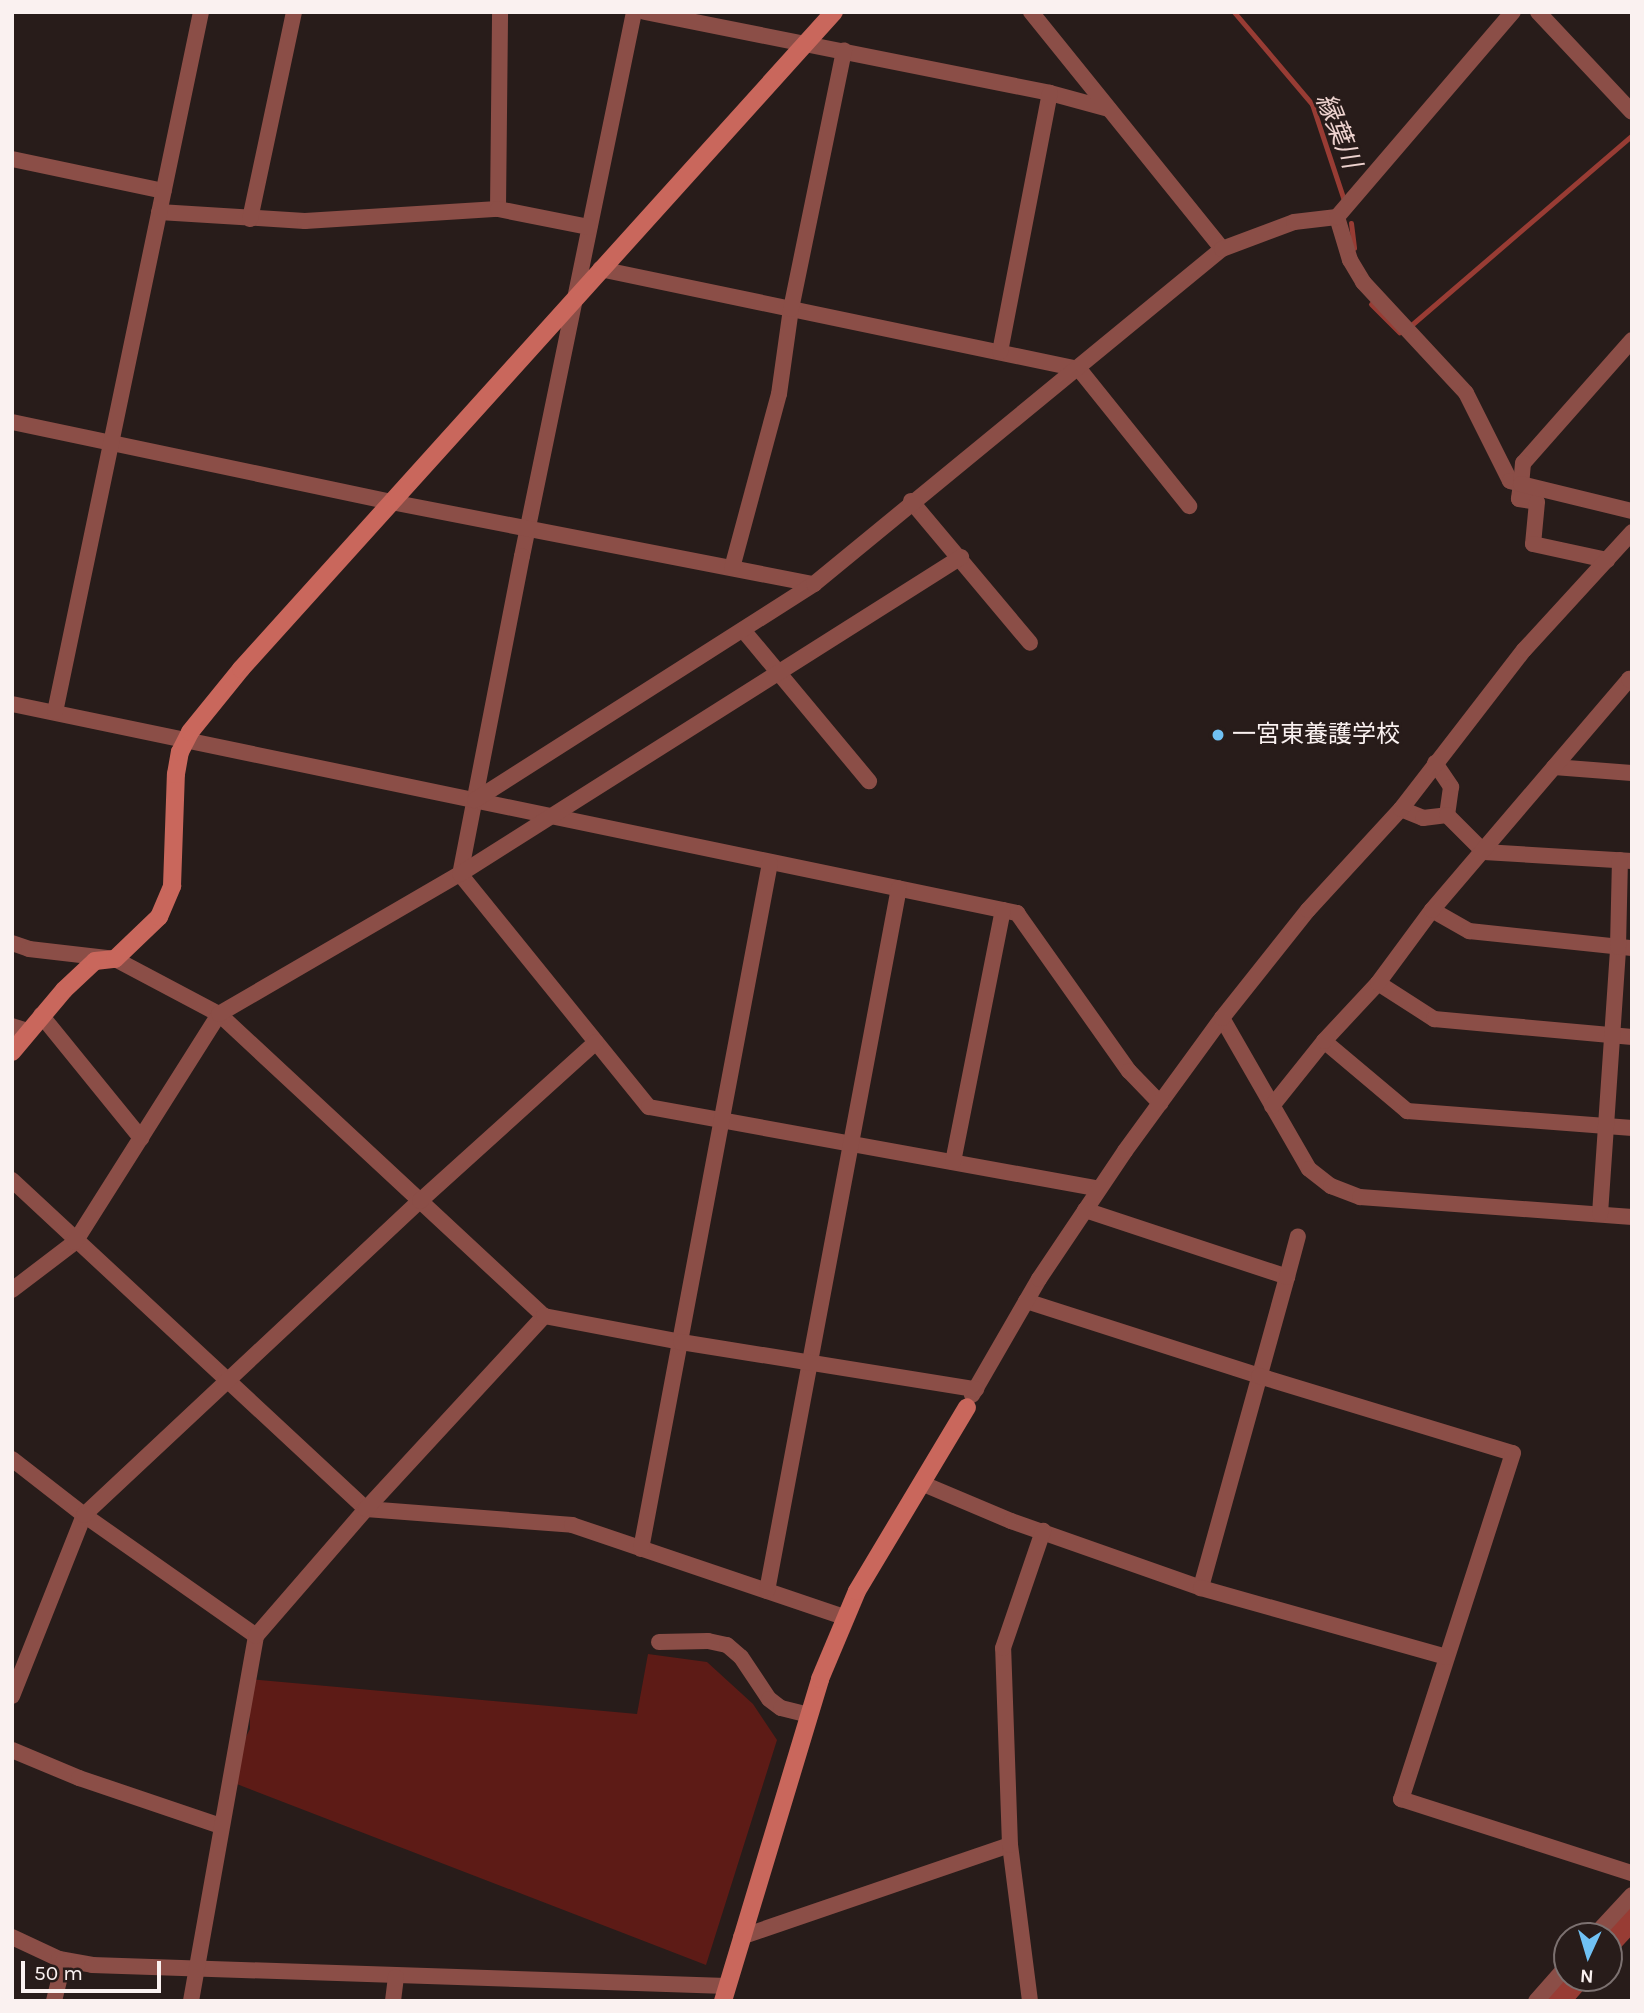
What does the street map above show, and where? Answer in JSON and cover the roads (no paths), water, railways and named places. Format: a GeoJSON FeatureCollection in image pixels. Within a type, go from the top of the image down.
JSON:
{"type":"FeatureCollection","features":[{"type":"Feature","properties":{"kind":"street"},"geometry":{"type":"LineString","coordinates":[[55,712],[201,12]]}},
{"type":"Feature","properties":{"kind":"street"},"geometry":{"type":"LineString","coordinates":[[250,219],[294,12]]}},
{"type":"Feature","properties":{"kind":"street"},"geometry":{"type":"LineString","coordinates":[[498,209],[499,12]]}},
{"type":"Feature","properties":{"kind":"street"},"geometry":{"type":"LineString","coordinates":[[460,874],[528,526],[634,12]]}},
{"type":"Feature","properties":{"kind":"street"},"geometry":{"type":"LineString","coordinates":[[645,12],[1050,93],[1109,109]]}},
{"type":"Feature","properties":{"kind":"street"},"geometry":{"type":"LineString","coordinates":[[12,1052],[20,1029],[41,1015],[95,961],[115,959],[159,917],[172,886],[176,774],[180,752],[241,669],[834,12]]}},
{"type":"Feature","properties":{"kind":"street"},"geometry":{"type":"LineString","coordinates":[[1031,12],[1222,249]]}},
{"type":"Feature","properties":{"kind":"street"},"geometry":{"type":"LineString","coordinates":[[475,800],[814,583],[912,501],[1079,369],[1222,249],[1294,222],[1337,217],[1513,12]]}},
{"type":"Feature","properties":{"kind":"street"},"geometry":{"type":"LineString","coordinates":[[1538,12],[1632,112]]}},
{"type":"Feature","properties":{"kind":"street"},"geometry":{"type":"LineString","coordinates":[[732,568],[779,394],[791,309],[844,51]]}},
{"type":"Feature","properties":{"kind":"street"},"geometry":{"type":"LineString","coordinates":[[1000,352],[1050,93]]}},
{"type":"Feature","properties":{"kind":"street"},"geometry":{"type":"LineString","coordinates":[[12,159],[164,191]]}},
{"type":"Feature","properties":{"kind":"street"},"geometry":{"type":"LineString","coordinates":[[159,212],[305,221],[498,209],[590,227]]}},
{"type":"Feature","properties":{"kind":"street"},"geometry":{"type":"LineString","coordinates":[[1337,217],[1350,260],[1363,282],[1466,393],[1510,481],[1632,511]]}},
{"type":"Feature","properties":{"kind":"street"},"geometry":{"type":"LineString","coordinates":[[600,269],[1079,369],[1189,506]]}},
{"type":"Feature","properties":{"kind":"street"},"geometry":{"type":"LineString","coordinates":[[1607,560],[1533,544],[1536,502],[1519,499],[1523,463],[1632,340]]}},
{"type":"Feature","properties":{"kind":"street"},"geometry":{"type":"LineString","coordinates":[[12,422],[391,502],[528,526],[814,583]]}},
{"type":"Feature","properties":{"kind":"street"},"geometry":{"type":"LineString","coordinates":[[912,501],[1030,643]]}},
{"type":"Feature","properties":{"kind":"street"},"geometry":{"type":"LineString","coordinates":[[12,1937],[64,1960],[92,1965],[725,1993],[820,1679],[857,1591],[967,1407],[1026,1301],[1099,1189],[1222,1018],[1308,910],[1401,809],[1524,650],[1632,532]]}},
{"type":"Feature","properties":{"kind":"street"},"geometry":{"type":"LineString","coordinates":[[12,1290],[75,1242],[219,1014],[460,874],[961,557]]}},
{"type":"Feature","properties":{"kind":"street"},"geometry":{"type":"LineString","coordinates":[[743,630],[869,780]]}},
{"type":"Feature","properties":{"kind":"street"},"geometry":{"type":"LineString","coordinates":[[1272,1105],[1324,1041],[1378,982],[1432,910],[1629,679],[1632,681]]}},
{"type":"Feature","properties":{"kind":"street"},"geometry":{"type":"LineString","coordinates":[[12,704],[1017,912],[1129,1071],[1160,1103]]}},
{"type":"Feature","properties":{"kind":"street"},"geometry":{"type":"LineString","coordinates":[[1435,762],[1451,787],[1447,815]]}},
{"type":"Feature","properties":{"kind":"street"},"geometry":{"type":"LineString","coordinates":[[1555,768],[1632,773]]}},
{"type":"Feature","properties":{"kind":"street"},"geometry":{"type":"LineString","coordinates":[[1401,809],[1423,818],[1447,815]]}},
{"type":"Feature","properties":{"kind":"street"},"geometry":{"type":"LineString","coordinates":[[1447,815],[1483,852],[1626,860],[1625,947],[1612,1036],[1600,1214]]}},
{"type":"Feature","properties":{"kind":"street"},"geometry":{"type":"LineString","coordinates":[[641,1549],[770,863]]}},
{"type":"Feature","properties":{"kind":"street"},"geometry":{"type":"LineString","coordinates":[[460,874],[649,1107],[723,1118],[1099,1189]]}},
{"type":"Feature","properties":{"kind":"street"},"geometry":{"type":"LineString","coordinates":[[767,1591],[899,888]]}},
{"type":"Feature","properties":{"kind":"street"},"geometry":{"type":"LineString","coordinates":[[953,1162],[1003,910]]}},
{"type":"Feature","properties":{"kind":"street"},"geometry":{"type":"LineString","coordinates":[[1432,910],[1469,931],[1625,947]]}},
{"type":"Feature","properties":{"kind":"street"},"geometry":{"type":"LineString","coordinates":[[12,943],[29,949],[115,959],[219,1014],[544,1317],[681,1342],[976,1389]]}},
{"type":"Feature","properties":{"kind":"street"},"geometry":{"type":"LineString","coordinates":[[1378,982],[1434,1020],[1632,1037]]}},
{"type":"Feature","properties":{"kind":"street"},"geometry":{"type":"LineString","coordinates":[[41,1015],[141,1138]]}},
{"type":"Feature","properties":{"kind":"street"},"geometry":{"type":"LineString","coordinates":[[1222,1018],[1309,1169],[1331,1186],[1360,1197],[1632,1217]]}},
{"type":"Feature","properties":{"kind":"street"},"geometry":{"type":"LineString","coordinates":[[1324,1041],[1407,1111],[1632,1128]]}},
{"type":"Feature","properties":{"kind":"street"},"geometry":{"type":"LineString","coordinates":[[12,1696],[84,1515],[420,1201],[596,1042]]}},
{"type":"Feature","properties":{"kind":"street"},"geometry":{"type":"LineString","coordinates":[[12,1180],[75,1242],[366,1509],[572,1525],[846,1618]]}},
{"type":"Feature","properties":{"kind":"street"},"geometry":{"type":"LineString","coordinates":[[1085,1210],[1287,1277]]}},
{"type":"Feature","properties":{"kind":"street"},"geometry":{"type":"LineString","coordinates":[[1201,1588],[1298,1236]]}},
{"type":"Feature","properties":{"kind":"street"},"geometry":{"type":"LineString","coordinates":[[1026,1301],[1259,1376],[1513,1453],[1401,1799],[1632,1873]]}},
{"type":"Feature","properties":{"kind":"street"},"geometry":{"type":"LineString","coordinates":[[191,2001],[256,1636],[366,1509],[544,1317]]}},
{"type":"Feature","properties":{"kind":"street"},"geometry":{"type":"LineString","coordinates":[[12,1459],[84,1515],[256,1636]]}},
{"type":"Feature","properties":{"kind":"street"},"geometry":{"type":"LineString","coordinates":[[921,1483],[1043,1531],[1201,1588],[1447,1657]]}},
{"type":"Feature","properties":{"kind":"street"},"geometry":{"type":"LineString","coordinates":[[1030,2001],[1010,1845],[1003,1648],[1043,1531]]}},
{"type":"Feature","properties":{"kind":"street"},"geometry":{"type":"LineString","coordinates":[[659,1642],[708,1641],[727,1645],[741,1657],[769,1699],[781,1708],[809,1715]]}},
{"type":"Feature","properties":{"kind":"street"},"geometry":{"type":"LineString","coordinates":[[12,1750],[79,1778],[222,1826]]}},
{"type":"Feature","properties":{"kind":"street"},"geometry":{"type":"LineString","coordinates":[[741,1937],[1010,1845]]}},
{"type":"Feature","properties":{"kind":"street"},"geometry":{"type":"LineString","coordinates":[[1607,1922],[1632,1895]]}},
{"type":"Feature","properties":{"kind":"street"},"geometry":{"type":"LineString","coordinates":[[54,2001],[64,1960]]}},
{"type":"Feature","properties":{"kind":"street"},"geometry":{"type":"LineString","coordinates":[[393,2001],[396,1977]]}},
{"type":"Feature","properties":{"kind":"street"},"geometry":{"type":"LineString","coordinates":[[1536,2001],[1553,1982]]}},
{"type":"Feature","properties":{"kind":"waterway","name":"縁葉川"},"geometry":{"type":"LineString","coordinates":[[1234,12],[1312,104],[1345,203]]}},
{"type":"Feature","properties":{"kind":"waterway"},"geometry":{"type":"LineString","coordinates":[[1409,327],[1632,135]]}},
{"type":"Feature","properties":{"kind":"waterway","name":"縁葉川"},"geometry":{"type":"LineString","coordinates":[[1351,223],[1354,248]]}},
{"type":"Feature","properties":{"kind":"waterway","name":"縁葉川"},"geometry":{"type":"LineString","coordinates":[[1371,304],[1399,332]]}},
{"type":"Feature","properties":{"kind":"waterway"},"geometry":{"type":"LineString","coordinates":[[1621,1922],[1632,1910]]}},
{"type":"Feature","properties":{"kind":"waterway"},"geometry":{"type":"LineString","coordinates":[[1551,2001],[1559,1992]]}},
{"type":"Feature","properties":{"kind":"place","name":"一宮東養護学校"},"geometry":{"type":"Point","coordinates":[1218,735]}}]}
